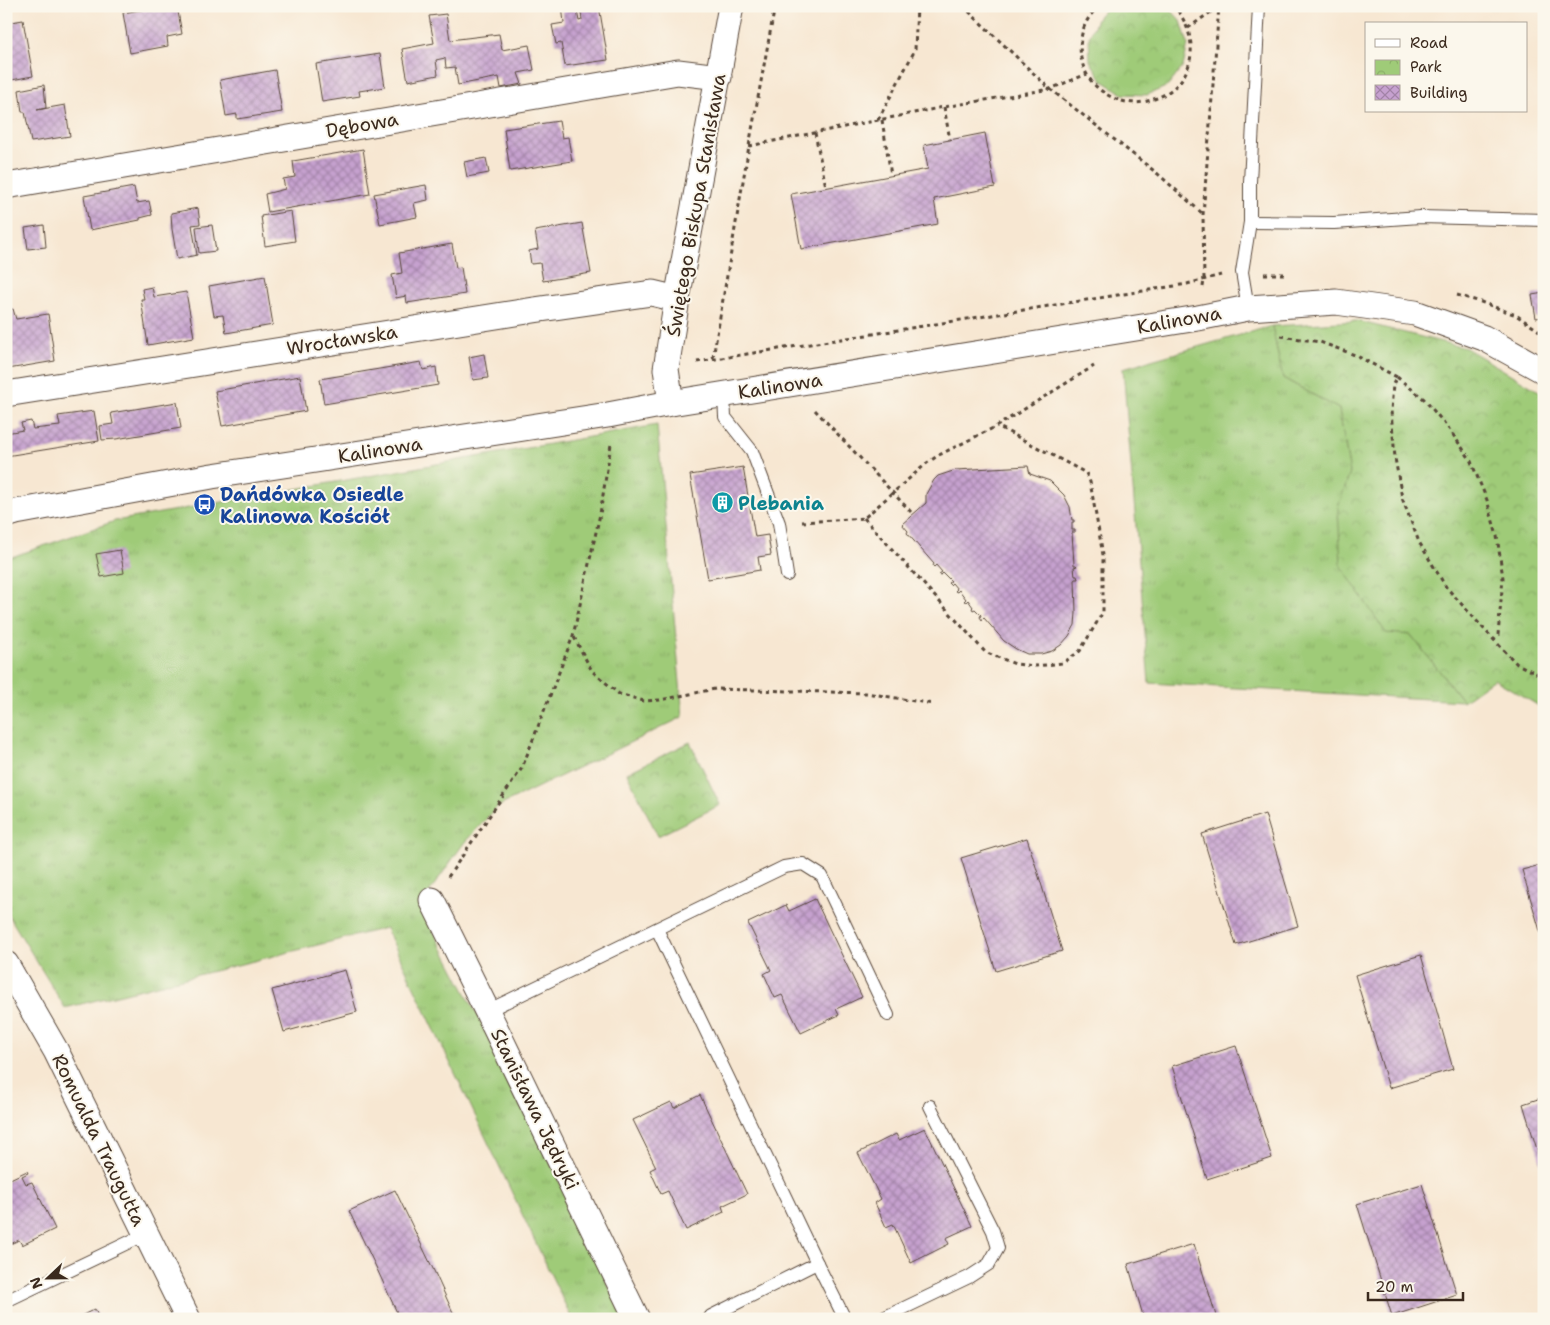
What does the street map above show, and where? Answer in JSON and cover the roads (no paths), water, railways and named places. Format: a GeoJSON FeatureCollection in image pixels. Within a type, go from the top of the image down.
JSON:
{"type":"FeatureCollection","features":[{"type":"Feature","properties":{"kind":"street","name":"Świętego Biskupa Stanisława"},"geometry":{"type":"LineString","coordinates":[[671,403],[666,369],[677,299],[731,6]]}},
{"type":"Feature","properties":{"kind":"street","name":"Dębowa"},"geometry":{"type":"LineString","coordinates":[[6,186],[678,72],[719,77]]}},
{"type":"Feature","properties":{"kind":"street","name":"Wrocławska"},"geometry":{"type":"LineString","coordinates":[[6,394],[652,293],[677,299]]}},
{"type":"Feature","properties":{"kind":"street","name":"Kalinowa"},"geometry":{"type":"LineString","coordinates":[[6,516],[16,512],[212,476],[608,415],[671,403],[1198,318],[1248,308],[1336,302],[1415,313],[1484,338],[1544,371]]}},
{"type":"Feature","properties":{"kind":"street","name":"Stanisława Jędryki"},"geometry":{"type":"LineString","coordinates":[[432,900],[637,1319]]}},
{"type":"Feature","properties":{"kind":"street","name":"Romualda Traugutta"},"geometry":{"type":"LineString","coordinates":[[6,964],[56,1051],[188,1319]]}},
{"type":"Feature","properties":{"kind":"lane"},"geometry":{"type":"LineString","coordinates":[[1248,308],[1242,272],[1250,222],[1250,182],[1259,6]]}},
{"type":"Feature","properties":{"kind":"lane"},"geometry":{"type":"LineString","coordinates":[[1250,222],[1334,223],[1420,216],[1544,220]]}},
{"type":"Feature","properties":{"kind":"lane"},"geometry":{"type":"LineString","coordinates":[[724,395],[725,417],[752,451],[779,523],[787,575]]}},
{"type":"Feature","properties":{"kind":"lane"},"geometry":{"type":"LineString","coordinates":[[487,1011],[784,867],[802,864],[822,876],[888,1015]]}},
{"type":"Feature","properties":{"kind":"lane"},"geometry":{"type":"LineString","coordinates":[[658,929],[845,1319]]}},
{"type":"Feature","properties":{"kind":"lane"},"geometry":{"type":"LineString","coordinates":[[881,1319],[969,1277],[989,1264],[998,1248],[993,1231],[930,1106]]}},
{"type":"Feature","properties":{"kind":"lane"},"geometry":{"type":"LineString","coordinates":[[6,1301],[146,1234]]}},
{"type":"Feature","properties":{"kind":"lane"},"geometry":{"type":"LineString","coordinates":[[709,1319],[711,1316],[817,1263]]}},
{"type":"Feature","properties":{"kind":"place","name":"Plebania"},"geometry":{"type":"Point","coordinates":[722,503]}},
{"type":"Feature","properties":{"kind":"place","name":"Dańdówka Osiedle Kalinowa Kościół"},"geometry":{"type":"Point","coordinates":[204,505]}}]}
